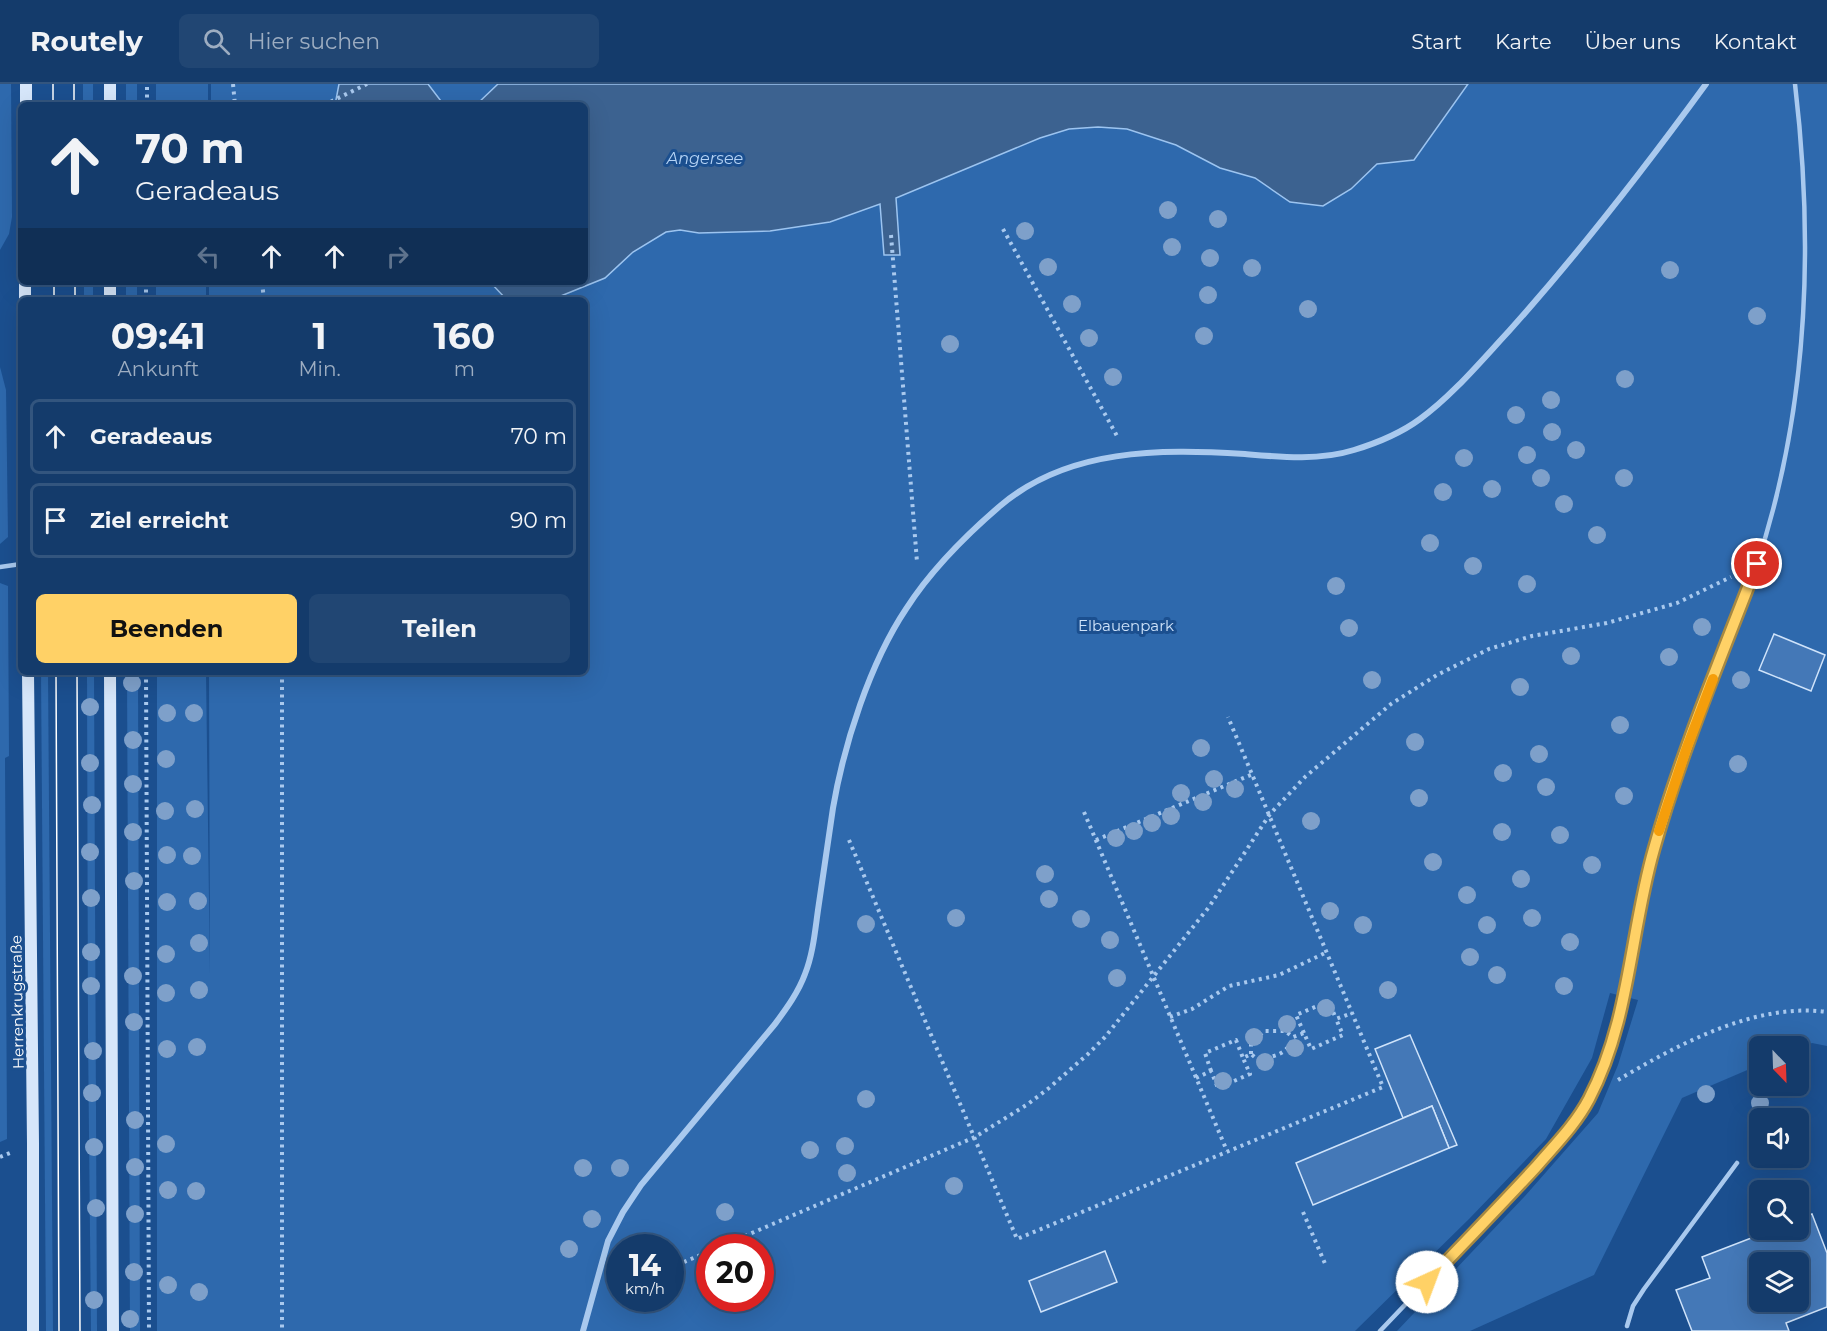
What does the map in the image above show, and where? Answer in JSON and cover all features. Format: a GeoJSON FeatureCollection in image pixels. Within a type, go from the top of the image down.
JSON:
{"type":"FeatureCollection","features":[{"type":"Feature","properties":{"kind":"street"},"geometry":{"type":"LineString","coordinates":[[26,84],[26,102]]}},
{"type":"Feature","properties":{"kind":"street"},"geometry":{"type":"LineString","coordinates":[[110,84],[110,102]]}},
{"type":"Feature","properties":{"kind":"street"},"geometry":{"type":"LineString","coordinates":[[583,1331],[608,1241],[623,1212],[641,1185],[775,1024],[805,976],[834,803],[846,754],[866,690],[885,645],[919,590],[936,569],[1000,506],[1026,486],[1075,464],[1127,454],[1174,452],[1269,456],[1334,455],[1371,444],[1410,426],[1443,399],[1537,299],[1651,159],[1706,84]]}},
{"type":"Feature","properties":{"kind":"street","name":"Herrenkrugstraße"},"geometry":{"type":"LineString","coordinates":[[28,675],[33,1331]]}},
{"type":"Feature","properties":{"kind":"street"},"geometry":{"type":"LineString","coordinates":[[110,675],[113,1331]]}},
{"type":"Feature","properties":{"kind":"lane"},"geometry":{"type":"LineString","coordinates":[[1380,1331],[1554,1147],[1588,1100],[1610,1048],[1624,996],[1653,851],[1686,750],[1757,564],[1781,472],[1795,396],[1802,337],[1805,220],[1796,84]]}},
{"type":"Feature","properties":{"kind":"lane"},"geometry":{"type":"LineString","coordinates":[[0,567],[18,564]]}},
{"type":"Feature","properties":{"kind":"lane"},"geometry":{"type":"LineString","coordinates":[[1627,1326],[1644,1288],[1737,1163]]}},
{"type":"Feature","properties":{"kind":"path"},"geometry":{"type":"LineString","coordinates":[[147,84],[147,102]]}},
{"type":"Feature","properties":{"kind":"path"},"geometry":{"type":"LineString","coordinates":[[232,84],[235,102]]}},
{"type":"Feature","properties":{"kind":"path"},"geometry":{"type":"LineString","coordinates":[[330,102],[367,84]]}},
{"type":"Feature","properties":{"kind":"path"},"geometry":{"type":"LineString","coordinates":[[1003,229],[1127,454]]}},
{"type":"Feature","properties":{"kind":"path"},"geometry":{"type":"LineString","coordinates":[[891,234],[919,590]]}},
{"type":"Feature","properties":{"kind":"path"},"geometry":{"type":"LineString","coordinates":[[750,1234],[975,1137],[1028,1104],[1088,1054],[1105,1036],[1209,907],[1270,814],[1305,777],[1391,704],[1437,675],[1489,649],[1532,636],[1607,623],[1677,603],[1694,597],[1757,564]]}},
{"type":"Feature","properties":{"kind":"path"},"geometry":{"type":"LineString","coordinates":[[146,675],[149,1331]]}},
{"type":"Feature","properties":{"kind":"path"},"geometry":{"type":"LineString","coordinates":[[282,675],[282,1331]]}},
{"type":"Feature","properties":{"kind":"path"},"geometry":{"type":"LineString","coordinates":[[834,803],[1017,1239],[1383,1087],[1228,717]]}},
{"type":"Feature","properties":{"kind":"path"},"geometry":{"type":"LineString","coordinates":[[1096,840],[1253,774]]}},
{"type":"Feature","properties":{"kind":"path"},"geometry":{"type":"LineString","coordinates":[[1084,812],[1227,1151]]}},
{"type":"Feature","properties":{"kind":"path"},"geometry":{"type":"LineString","coordinates":[[1170,1017],[1192,1009],[1229,986],[1279,975],[1327,952]]}},
{"type":"Feature","properties":{"kind":"path"},"geometry":{"type":"LineString","coordinates":[[1329,1001],[1336,1019],[1343,1035],[1311,1049],[1296,1015],[1329,1001]]}},
{"type":"Feature","properties":{"kind":"path"},"geometry":{"type":"LineString","coordinates":[[1588,1100],[1639,1068],[1679,1047],[1734,1024],[1782,1011],[1827,1012]]}},
{"type":"Feature","properties":{"kind":"path"},"geometry":{"type":"LineString","coordinates":[[1336,1019],[1352,1013]]}},
{"type":"Feature","properties":{"kind":"path"},"geometry":{"type":"LineString","coordinates":[[1251,1054],[1251,1044],[1264,1031],[1285,1031],[1293,1037]]}},
{"type":"Feature","properties":{"kind":"path"},"geometry":{"type":"LineString","coordinates":[[1251,1054],[1257,1059],[1276,1057],[1290,1045],[1293,1037],[1304,1033]]}},
{"type":"Feature","properties":{"kind":"path"},"geometry":{"type":"LineString","coordinates":[[1236,1040],[1243,1058],[1250,1074],[1218,1088],[1205,1053],[1236,1040]]}},
{"type":"Feature","properties":{"kind":"path"},"geometry":{"type":"LineString","coordinates":[[1243,1058],[1251,1054]]}},
{"type":"Feature","properties":{"kind":"path"},"geometry":{"type":"LineString","coordinates":[[1196,1078],[1211,1071]]}},
{"type":"Feature","properties":{"kind":"path"},"geometry":{"type":"LineString","coordinates":[[1303,1212],[1326,1266]]}},
{"type":"Feature","properties":{"kind":"green space"},"geometry":{"type":"Polygon","coordinates":[[[0,84],[11,84],[12,217],[9,234],[0,250],[0,84]]]}},
{"type":"Feature","properties":{"kind":"green space"},"geometry":{"type":"Polygon","coordinates":[[[83,84],[93,84],[93,102],[83,102],[83,84]]]}},
{"type":"Feature","properties":{"kind":"green space"},"geometry":{"type":"Polygon","coordinates":[[[126,84],[137,84],[137,102],[126,102],[126,84]]]}},
{"type":"Feature","properties":{"kind":"green space"},"geometry":{"type":"Polygon","coordinates":[[[156,84],[208,84],[208,102],[156,102],[156,84]]]}},
{"type":"Feature","properties":{"kind":"green space","name":"Elbauenpark"},"geometry":{"type":"Polygon","coordinates":[[[211,84],[1827,84],[1827,1046],[1809,1044],[1809,1036],[1749,1036],[1749,1069],[1682,1098],[1594,1275],[1470,1331],[1397,1331],[1525,1196],[1598,1113],[1618,1065],[1638,1000],[1610,993],[1592,1058],[1546,1139],[1469,1219],[1355,1331],[157,1331],[157,675],[206,675],[210,974],[209,675],[588,675],[588,297],[209,297],[209,285],[588,285],[588,102],[211,102],[211,84]]]}},
{"type":"Feature","properties":{"kind":"green space"},"geometry":{"type":"Polygon","coordinates":[[[84,285],[93,285],[93,297],[84,297],[84,285]]]}},
{"type":"Feature","properties":{"kind":"green space"},"geometry":{"type":"Polygon","coordinates":[[[126,285],[137,285],[137,297],[126,297],[126,285]]]}},
{"type":"Feature","properties":{"kind":"green space"},"geometry":{"type":"Polygon","coordinates":[[[156,285],[206,285],[206,297],[156,297],[156,285]]]}},
{"type":"Feature","properties":{"kind":"green space"},"geometry":{"type":"Polygon","coordinates":[[[0,367],[6,390],[8,537],[0,544],[0,367]]]}},
{"type":"Feature","properties":{"kind":"green space"},"geometry":{"type":"Polygon","coordinates":[[[0,583],[8,586],[9,756],[5,758],[7,1139],[0,1142],[0,583]]]}},
{"type":"Feature","properties":{"kind":"green space"},"geometry":{"type":"Polygon","coordinates":[[[41,675],[48,675],[53,1331],[46,1331],[41,675]]]}},
{"type":"Feature","properties":{"kind":"green space"},"geometry":{"type":"Polygon","coordinates":[[[87,675],[94,675],[97,1331],[91,1331],[87,675]]]}},
{"type":"Feature","properties":{"kind":"green space"},"geometry":{"type":"Polygon","coordinates":[[[127,675],[138,675],[140,1331],[130,1331],[127,675]]]}},
{"type":"Feature","properties":{"kind":"water"},"geometry":{"type":"Polygon","coordinates":[[[339,84],[428,84],[442,102],[336,102],[339,84]]]}},
{"type":"Feature","properties":{"kind":"water","name":"Angersee"},"geometry":{"type":"Polygon","coordinates":[[[498,84],[1468,84],[1414,160],[1377,164],[1351,189],[1323,206],[1290,202],[1255,178],[1220,168],[1176,145],[1127,129],[1098,127],[1069,129],[1040,138],[896,198],[900,255],[884,255],[880,204],[830,222],[770,231],[699,233],[680,230],[666,232],[633,252],[605,278],[588,285],[588,102],[479,102],[498,84]]]}},
{"type":"Feature","properties":{"kind":"water","name":"Angersee"},"geometry":{"type":"Polygon","coordinates":[[[493,285],[588,285],[558,297],[504,297],[493,285]]]}},
{"type":"Feature","properties":{"kind":"building"},"geometry":{"type":"Polygon","coordinates":[[[1774,634],[1825,655],[1811,691],[1759,670],[1774,634]]]}},
{"type":"Feature","properties":{"kind":"building"},"geometry":{"type":"Polygon","coordinates":[[[1410,1035],[1457,1145],[1449,1148],[1432,1106],[1403,1118],[1375,1049],[1410,1035]]]}},
{"type":"Feature","properties":{"kind":"building"},"geometry":{"type":"Polygon","coordinates":[[[1432,1106],[1449,1148],[1313,1205],[1296,1163],[1432,1106]]]}},
{"type":"Feature","properties":{"kind":"building"},"geometry":{"type":"Polygon","coordinates":[[[1812,1214],[1827,1253],[1827,1307],[1786,1323],[1789,1331],[1692,1331],[1676,1290],[1710,1278],[1702,1257],[1749,1239],[1809,1240],[1809,1215],[1812,1214]]]}},
{"type":"Feature","properties":{"kind":"building"},"geometry":{"type":"Polygon","coordinates":[[[1105,1251],[1117,1282],[1041,1312],[1029,1281],[1105,1251]]]}},
{"type":"Feature","properties":{"kind":"tram line"},"geometry":{"type":"LineString","coordinates":[[53,84],[53,102]]}},
{"type":"Feature","properties":{"kind":"tram line"},"geometry":{"type":"LineString","coordinates":[[74,84],[74,102]]}},
{"type":"Feature","properties":{"kind":"tram line"},"geometry":{"type":"LineString","coordinates":[[54,285],[54,297]]}},
{"type":"Feature","properties":{"kind":"tram line"},"geometry":{"type":"LineString","coordinates":[[75,285],[75,297]]}},
{"type":"Feature","properties":{"kind":"tram line"},"geometry":{"type":"LineString","coordinates":[[56,675],[59,1331]]}},
{"type":"Feature","properties":{"kind":"tram line"},"geometry":{"type":"LineString","coordinates":[[77,675],[80,1331]]}},
{"type":"Feature","properties":{"kind":"slow traffic"},"geometry":{"type":"LineString","coordinates":[[1659,831],[1713,679]]}},
{"type":"Feature","properties":{"kind":"route"},"geometry":{"type":"LineString","coordinates":[[1427,1282],[1554,1147],[1588,1100],[1600,1074],[1618,1022],[1653,851],[1686,750],[1757,564]]}}]}
